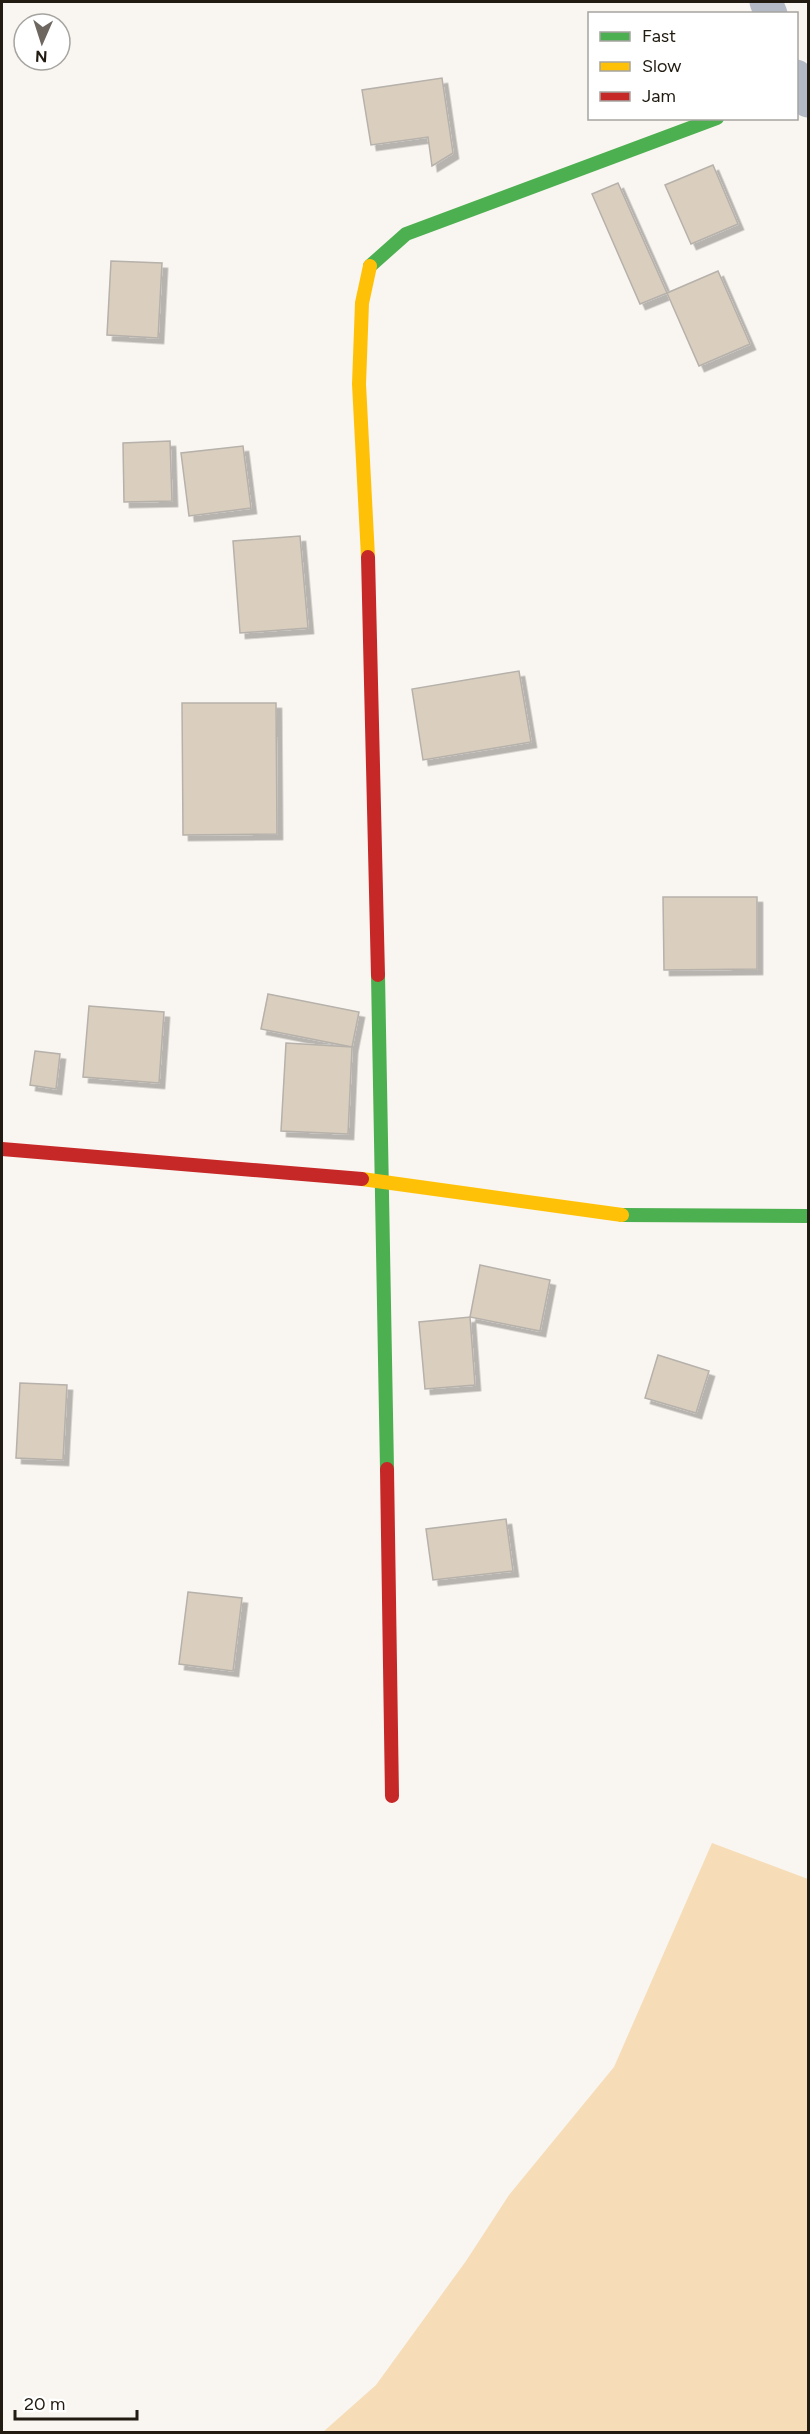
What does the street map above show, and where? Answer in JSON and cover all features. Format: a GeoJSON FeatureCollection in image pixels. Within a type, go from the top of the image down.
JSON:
{"type":"FeatureCollection","features":[{"type":"Feature","properties":{"kind":"street"},"geometry":{"type":"LineString","coordinates":[[392,1796],[383,1181],[368,538],[359,384],[362,303],[369,267],[406,234],[712,120]]}},
{"type":"Feature","properties":{"kind":"street"},"geometry":{"type":"LineString","coordinates":[[2,1149],[383,1181],[618,1215],[808,1216]]}},
{"type":"Feature","properties":{"kind":"shaded area"},"geometry":{"type":"Polygon","coordinates":[[[712,1843],[808,1879],[808,2432],[323,2432],[376,2385],[466,2261],[509,2195],[614,2067],[712,1843]]]}},
{"type":"Feature","properties":{"kind":"building"},"geometry":{"type":"Polygon","coordinates":[[[442,78],[453,153],[432,166],[428,137],[371,145],[362,90],[442,78]]]}},
{"type":"Feature","properties":{"kind":"building"},"geometry":{"type":"Polygon","coordinates":[[[713,165],[738,224],[691,244],[665,185],[713,165]]]}},
{"type":"Feature","properties":{"kind":"building"},"geometry":{"type":"Polygon","coordinates":[[[618,183],[667,293],[640,304],[592,194],[618,183]]]}},
{"type":"Feature","properties":{"kind":"building"},"geometry":{"type":"Polygon","coordinates":[[[111,261],[162,263],[158,338],[107,335],[111,261]]]}},
{"type":"Feature","properties":{"kind":"building"},"geometry":{"type":"Polygon","coordinates":[[[718,271],[750,344],[699,366],[667,293],[718,271]]]}},
{"type":"Feature","properties":{"kind":"building"},"geometry":{"type":"Polygon","coordinates":[[[170,441],[172,501],[124,502],[123,443],[170,441]]]}},
{"type":"Feature","properties":{"kind":"building"},"geometry":{"type":"Polygon","coordinates":[[[243,446],[251,508],[189,516],[181,453],[243,446]]]}},
{"type":"Feature","properties":{"kind":"building"},"geometry":{"type":"Polygon","coordinates":[[[300,536],[308,628],[240,633],[233,541],[300,536]]]}},
{"type":"Feature","properties":{"kind":"building"},"geometry":{"type":"Polygon","coordinates":[[[519,671],[531,742],[423,760],[412,689],[519,671]]]}},
{"type":"Feature","properties":{"kind":"building"},"geometry":{"type":"Polygon","coordinates":[[[182,703],[276,703],[277,834],[183,835],[182,703]]]}},
{"type":"Feature","properties":{"kind":"building"},"geometry":{"type":"Polygon","coordinates":[[[663,897],[757,897],[757,969],[664,970],[663,897]]]}},
{"type":"Feature","properties":{"kind":"building"},"geometry":{"type":"Polygon","coordinates":[[[268,994],[359,1012],[352,1047],[261,1029],[268,994]]]}},
{"type":"Feature","properties":{"kind":"building"},"geometry":{"type":"Polygon","coordinates":[[[89,1006],[164,1012],[159,1083],[83,1077],[89,1006]]]}},
{"type":"Feature","properties":{"kind":"building"},"geometry":{"type":"Polygon","coordinates":[[[286,1043],[352,1047],[348,1134],[281,1131],[286,1043]]]}},
{"type":"Feature","properties":{"kind":"building"},"geometry":{"type":"Polygon","coordinates":[[[35,1051],[60,1054],[56,1089],[30,1085],[35,1051]]]}},
{"type":"Feature","properties":{"kind":"building"},"geometry":{"type":"Polygon","coordinates":[[[480,1265],[550,1280],[540,1331],[470,1317],[480,1265]]]}},
{"type":"Feature","properties":{"kind":"building"},"geometry":{"type":"Polygon","coordinates":[[[470,1317],[475,1385],[425,1389],[419,1322],[470,1317]]]}},
{"type":"Feature","properties":{"kind":"building"},"geometry":{"type":"Polygon","coordinates":[[[658,1355],[709,1371],[696,1413],[645,1398],[658,1355]]]}},
{"type":"Feature","properties":{"kind":"building"},"geometry":{"type":"Polygon","coordinates":[[[20,1383],[67,1385],[63,1460],[16,1458],[20,1383]]]}},
{"type":"Feature","properties":{"kind":"building"},"geometry":{"type":"Polygon","coordinates":[[[506,1519],[513,1571],[433,1580],[426,1529],[506,1519]]]}},
{"type":"Feature","properties":{"kind":"building"},"geometry":{"type":"Polygon","coordinates":[[[188,1592],[242,1598],[233,1671],[179,1664],[188,1592]]]}},
{"type":"Feature","properties":{"kind":"traffic: fast"},"geometry":{"type":"LineString","coordinates":[[370,266],[406,234],[712,120]]}},
{"type":"Feature","properties":{"kind":"traffic: fast"},"geometry":{"type":"LineString","coordinates":[[378,975],[387,1469]]}},
{"type":"Feature","properties":{"kind":"traffic: fast"},"geometry":{"type":"LineString","coordinates":[[622,1215],[808,1216]]}},
{"type":"Feature","properties":{"kind":"traffic: slow"},"geometry":{"type":"LineString","coordinates":[[368,557],[359,384],[362,303],[370,266]]}},
{"type":"Feature","properties":{"kind":"traffic: slow"},"geometry":{"type":"LineString","coordinates":[[362,1179],[622,1215]]}},
{"type":"Feature","properties":{"kind":"traffic: jam"},"geometry":{"type":"LineString","coordinates":[[368,557],[378,975]]}},
{"type":"Feature","properties":{"kind":"traffic: jam"},"geometry":{"type":"LineString","coordinates":[[2,1149],[362,1179]]}},
{"type":"Feature","properties":{"kind":"traffic: jam"},"geometry":{"type":"LineString","coordinates":[[387,1469],[392,1796]]}}]}
